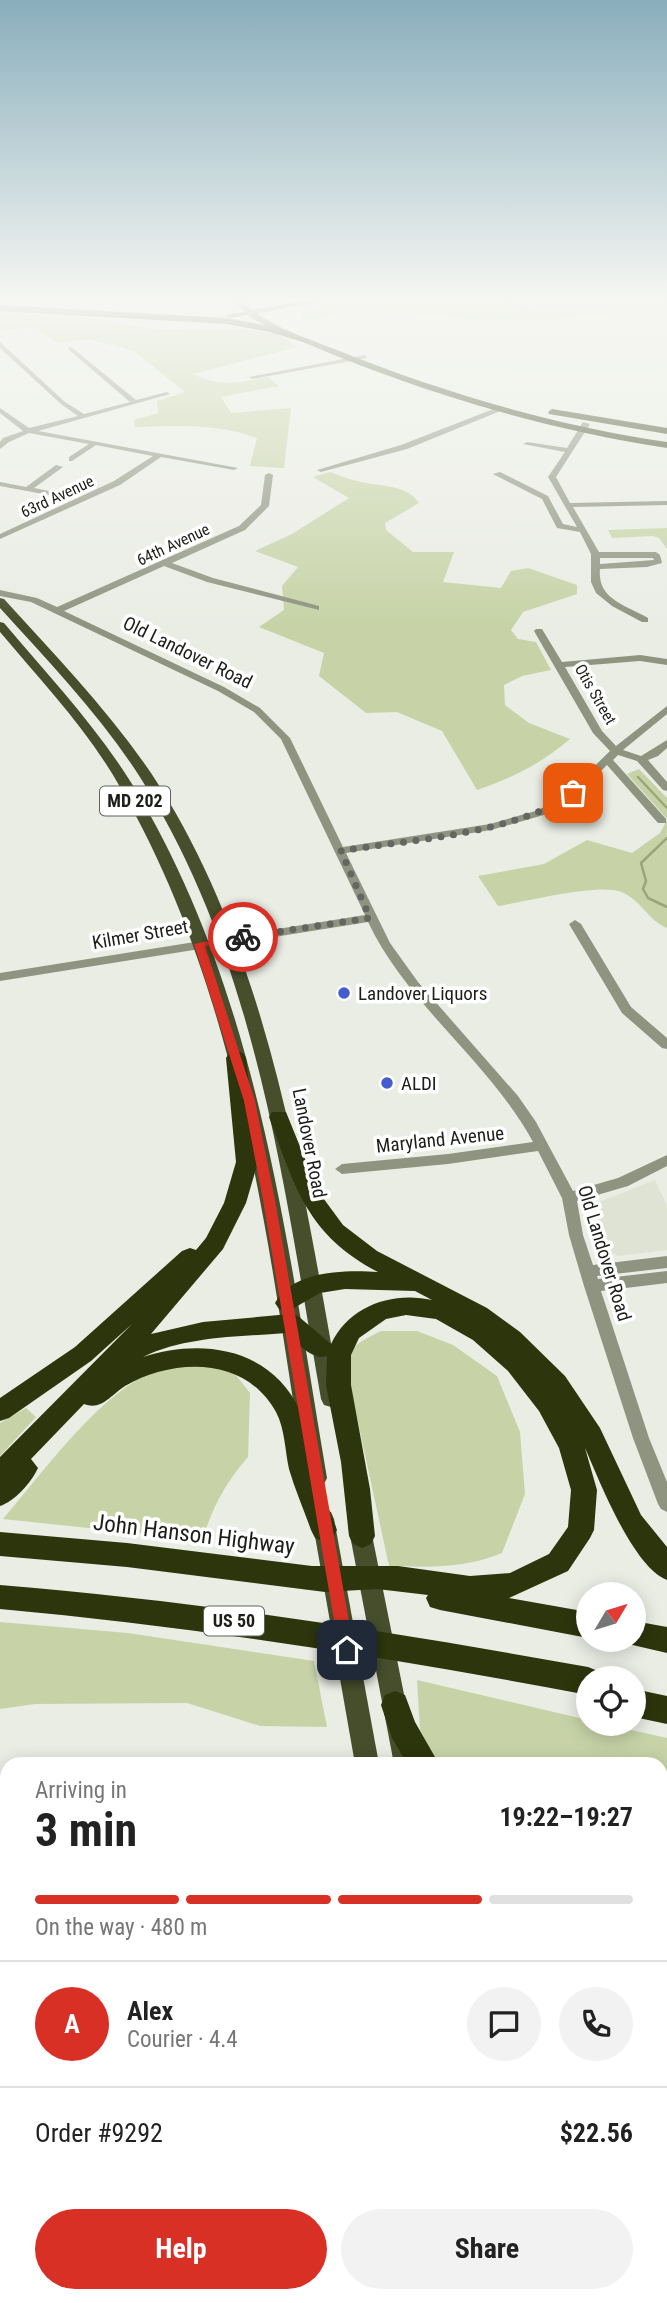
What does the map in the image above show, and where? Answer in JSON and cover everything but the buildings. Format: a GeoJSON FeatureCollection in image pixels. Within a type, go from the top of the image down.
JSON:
{"type":"FeatureCollection","features":[{"type":"Feature","properties":{"kind":"highway"},"geometry":{"type":"LineString","coordinates":[[0,1474],[108,1364],[205,1258],[229,1215],[247,1162],[236,1058]]}},
{"type":"Feature","properties":{"kind":"highway"},"geometry":{"type":"LineString","coordinates":[[279,1117],[303,1185],[327,1221],[369,1257],[463,1304],[496,1326],[556,1383],[592,1435],[632,1523],[667,1568]]}},
{"type":"Feature","properties":{"kind":"highway"},"geometry":{"type":"LineString","coordinates":[[0,1411],[65,1368],[117,1324],[189,1258],[229,1215]]}},
{"type":"Feature","properties":{"kind":"highway"},"geometry":{"type":"LineString","coordinates":[[108,1364],[138,1348],[174,1337],[288,1313],[310,1287],[331,1282],[367,1280],[432,1289]]}},
{"type":"Feature","properties":{"kind":"highway"},"geometry":{"type":"LineString","coordinates":[[313,1578],[397,1578],[474,1588],[513,1586],[543,1574],[556,1565],[584,1531],[590,1497],[588,1480],[583,1462],[565,1428],[539,1391],[509,1359],[475,1330],[447,1314],[407,1306],[384,1310],[365,1320],[349,1334],[339,1352],[338,1373],[355,1464],[362,1536]]}},
{"type":"Feature","properties":{"kind":"highway"},"geometry":{"type":"LineString","coordinates":[[288,1313],[321,1348]]}},
{"type":"Feature","properties":{"kind":"highway"},"geometry":{"type":"LineString","coordinates":[[0,1495],[82,1407],[111,1381],[152,1361],[177,1356],[205,1356],[247,1369],[267,1383],[279,1396],[290,1415],[302,1467],[324,1530]]}},
{"type":"Feature","properties":{"kind":"highway","name":"John Hanson Highway"},"geometry":{"type":"LineString","coordinates":[[0,1544],[140,1557],[313,1578],[576,1623]]}},
{"type":"Feature","properties":{"kind":"highway","name":"US 50"},"geometry":{"type":"LineString","coordinates":[[0,1597],[229,1620],[467,1658],[576,1679]]}},
{"type":"Feature","properties":{"kind":"highway"},"geometry":{"type":"LineString","coordinates":[[646,1636],[667,1640]]}},
{"type":"Feature","properties":{"kind":"highway"},"geometry":{"type":"LineString","coordinates":[[467,1658],[576,1690]]}},
{"type":"Feature","properties":{"kind":"highway"},"geometry":{"type":"LineString","coordinates":[[646,1692],[667,1696]]}},
{"type":"Feature","properties":{"kind":"highway"},"geometry":{"type":"LineString","coordinates":[[395,1705],[402,1728],[420,1757]]}},
{"type":"Feature","properties":{"kind":"highway"},"geometry":{"type":"LineString","coordinates":[[646,1706],[667,1710]]}},
{"type":"Feature","properties":{"kind":"main road"},"geometry":{"type":"LineString","coordinates":[[541,409],[667,431]]}},
{"type":"Feature","properties":{"kind":"main road"},"geometry":{"type":"LineString","coordinates":[[499,410],[667,445]]}},
{"type":"Feature","properties":{"kind":"main road","name":"Landover Road"},"geometry":{"type":"LineString","coordinates":[[0,601],[111,727],[146,777],[194,866],[225,940],[251,1018],[279,1117],[342,1465],[362,1536],[405,1757]]}},
{"type":"Feature","properties":{"kind":"main road","name":"MD 202"},"geometry":{"type":"LineString","coordinates":[[0,625],[89,729],[122,778],[161,848],[199,944],[236,1058],[254,1123],[366,1757]]}},
{"type":"Feature","properties":{"kind":"street"},"geometry":{"type":"LineString","coordinates":[[73,409],[83,416]]}},
{"type":"Feature","properties":{"kind":"street"},"geometry":{"type":"LineString","coordinates":[[0,447],[6,440],[28,432],[107,409]]}},
{"type":"Feature","properties":{"kind":"street"},"geometry":{"type":"LineString","coordinates":[[0,410],[28,432],[234,468]]}},
{"type":"Feature","properties":{"kind":"street"},"geometry":{"type":"LineString","coordinates":[[321,470],[389,452],[499,410]]}},
{"type":"Feature","properties":{"kind":"street"},"geometry":{"type":"LineString","coordinates":[[584,427],[552,477],[596,555],[594,579],[597,589],[610,600],[645,620]]}},
{"type":"Feature","properties":{"kind":"street"},"geometry":{"type":"LineString","coordinates":[[72,459],[95,443]]}},
{"type":"Feature","properties":{"kind":"street"},"geometry":{"type":"LineString","coordinates":[[527,444],[569,450]]}},
{"type":"Feature","properties":{"kind":"street","name":"63rd Avenue"},"geometry":{"type":"LineString","coordinates":[[0,537],[117,483],[159,455]]}},
{"type":"Feature","properties":{"kind":"street"},"geometry":{"type":"LineString","coordinates":[[28,489],[60,467]]}},
{"type":"Feature","properties":{"kind":"street"},"geometry":{"type":"LineString","coordinates":[[497,474],[545,498],[564,501],[667,503]]}},
{"type":"Feature","properties":{"kind":"street","name":"64th Avenue"},"geometry":{"type":"LineString","coordinates":[[57,611],[242,528],[267,504],[269,475]]}},
{"type":"Feature","properties":{"kind":"street"},"geometry":{"type":"LineString","coordinates":[[0,484],[51,494]]}},
{"type":"Feature","properties":{"kind":"street"},"geometry":{"type":"LineString","coordinates":[[545,498],[561,526],[580,530]]}},
{"type":"Feature","properties":{"kind":"street"},"geometry":{"type":"LineString","coordinates":[[596,555],[656,555],[659,561],[647,565],[596,567]]}},
{"type":"Feature","properties":{"kind":"street"},"geometry":{"type":"LineString","coordinates":[[165,563],[211,580],[316,608]]}},
{"type":"Feature","properties":{"kind":"street","name":"Old Landover Road"},"geometry":{"type":"LineString","coordinates":[[0,593],[27,597],[221,689],[268,719],[285,738],[341,851],[370,918],[414,985],[489,1069],[529,1122],[569,1198],[572,1221],[641,1438],[667,1504]]}},
{"type":"Feature","properties":{"kind":"street","name":"Otis Street"},"geometry":{"type":"LineString","coordinates":[[539,631],[612,756],[662,821]]}},
{"type":"Feature","properties":{"kind":"street"},"geometry":{"type":"LineString","coordinates":[[561,665],[640,658],[667,662]]}},
{"type":"Feature","properties":{"kind":"street"},"geometry":{"type":"LineString","coordinates":[[341,851],[526,818],[543,812],[573,793],[667,709]]}},
{"type":"Feature","properties":{"kind":"street"},"geometry":{"type":"LineString","coordinates":[[641,760],[667,743]]}},
{"type":"Feature","properties":{"kind":"street","name":"Otis Street"},"geometry":{"type":"LineString","coordinates":[[612,756],[641,760],[667,788]]}},
{"type":"Feature","properties":{"kind":"street","name":"Kilmer Street"},"geometry":{"type":"LineString","coordinates":[[0,977],[370,918]]}},
{"type":"Feature","properties":{"kind":"street"},"geometry":{"type":"LineString","coordinates":[[575,924],[626,1010],[667,1045]]}},
{"type":"Feature","properties":{"kind":"street","name":"Maryland Avenue"},"geometry":{"type":"LineString","coordinates":[[342,1169],[448,1159],[542,1146]]}},
{"type":"Feature","properties":{"kind":"street"},"geometry":{"type":"LineString","coordinates":[[569,1198],[623,1182],[667,1160]]}},
{"type":"Feature","properties":{"kind":"street"},"geometry":{"type":"LineString","coordinates":[[590,1278],[667,1262]]}},
{"type":"Feature","properties":{"kind":"street"},"geometry":{"type":"LineString","coordinates":[[590,1278],[667,1276]]}},
{"type":"Feature","properties":{"kind":"shaded area"},"geometry":{"type":"Polygon","coordinates":[[[655,1180],[667,1206],[667,1250],[618,1256],[597,1244],[589,1206],[655,1180]]]}},
{"type":"Feature","properties":{"kind":"green space"},"geometry":{"type":"Polygon","coordinates":[[[158,409],[229,409],[231,413],[291,409],[284,468],[250,466],[257,438],[242,433],[196,426],[135,427],[134,420],[158,413],[158,409]]]}},
{"type":"Feature","properties":{"kind":"green space"},"geometry":{"type":"Polygon","coordinates":[[[330,472],[357,481],[399,489],[413,497],[419,503],[385,523],[386,530],[413,552],[454,552],[443,582],[501,588],[511,571],[528,568],[577,585],[577,594],[523,612],[511,630],[518,639],[536,642],[551,670],[522,676],[504,685],[505,705],[529,723],[570,739],[526,769],[477,790],[442,731],[397,712],[366,713],[319,676],[324,653],[259,627],[284,610],[282,586],[298,567],[255,551],[292,534],[349,498],[313,477],[330,472]]]}},
{"type":"Feature","properties":{"kind":"green space"},"geometry":{"type":"Polygon","coordinates":[[[667,528],[667,549],[659,538],[653,536],[612,538],[608,530],[667,528]]]}},
{"type":"Feature","properties":{"kind":"green space"},"geometry":{"type":"Polygon","coordinates":[[[639,769],[667,798],[667,819],[627,774],[639,769]]]}},
{"type":"Feature","properties":{"kind":"green space"},"geometry":{"type":"Polygon","coordinates":[[[667,820],[667,928],[628,895],[610,890],[579,891],[498,906],[478,876],[544,864],[587,840],[632,853],[660,833],[667,820]]]}},
{"type":"Feature","properties":{"kind":"green space"},"geometry":{"type":"Polygon","coordinates":[[[381,1331],[417,1331],[453,1345],[497,1376],[520,1432],[525,1494],[502,1553],[460,1564],[432,1567],[389,1566],[348,1376],[350,1358],[355,1347],[381,1331]]]}},
{"type":"Feature","properties":{"kind":"green space"},"geometry":{"type":"Polygon","coordinates":[[[199,1363],[235,1374],[250,1393],[248,1457],[221,1496],[202,1540],[3,1519],[75,1433],[117,1394],[162,1368],[199,1363]]]}},
{"type":"Feature","properties":{"kind":"green space"},"geometry":{"type":"Polygon","coordinates":[[[26,1408],[36,1417],[0,1456],[0,1423],[26,1408]]]}},
{"type":"Feature","properties":{"kind":"green space"},"geometry":{"type":"Polygon","coordinates":[[[0,1622],[128,1633],[314,1661],[327,1727],[260,1726],[187,1703],[35,1704],[0,1709],[0,1622]]]}},
{"type":"Feature","properties":{"kind":"green space"},"geometry":{"type":"Polygon","coordinates":[[[417,1680],[576,1717],[576,1736],[646,1736],[646,1733],[667,1738],[667,1757],[434,1757],[420,1730],[417,1680]]]}},
{"type":"Feature","properties":{"kind":"waterway"},"geometry":{"type":"LineString","coordinates":[[638,777],[667,808]]}},
{"type":"Feature","properties":{"kind":"waterway"},"geometry":{"type":"LineString","coordinates":[[667,838],[641,863],[646,881],[643,889],[648,898],[667,907]]}},
{"type":"Feature","properties":{"kind":"way so far"},"geometry":{"type":"LineString","coordinates":[[243,937],[370,918],[341,851],[509,823],[543,812],[573,793]]}},
{"type":"Feature","properties":{"kind":"place","name":"Landover Liquors"},"geometry":{"type":"Point","coordinates":[344,993]}},
{"type":"Feature","properties":{"kind":"place","name":"ALDI"},"geometry":{"type":"Point","coordinates":[387,1083]}},
{"type":"Feature","properties":{"kind":"route"},"geometry":{"type":"LineString","coordinates":[[243,937],[199,944],[250,1101],[347,1650]]}}]}
